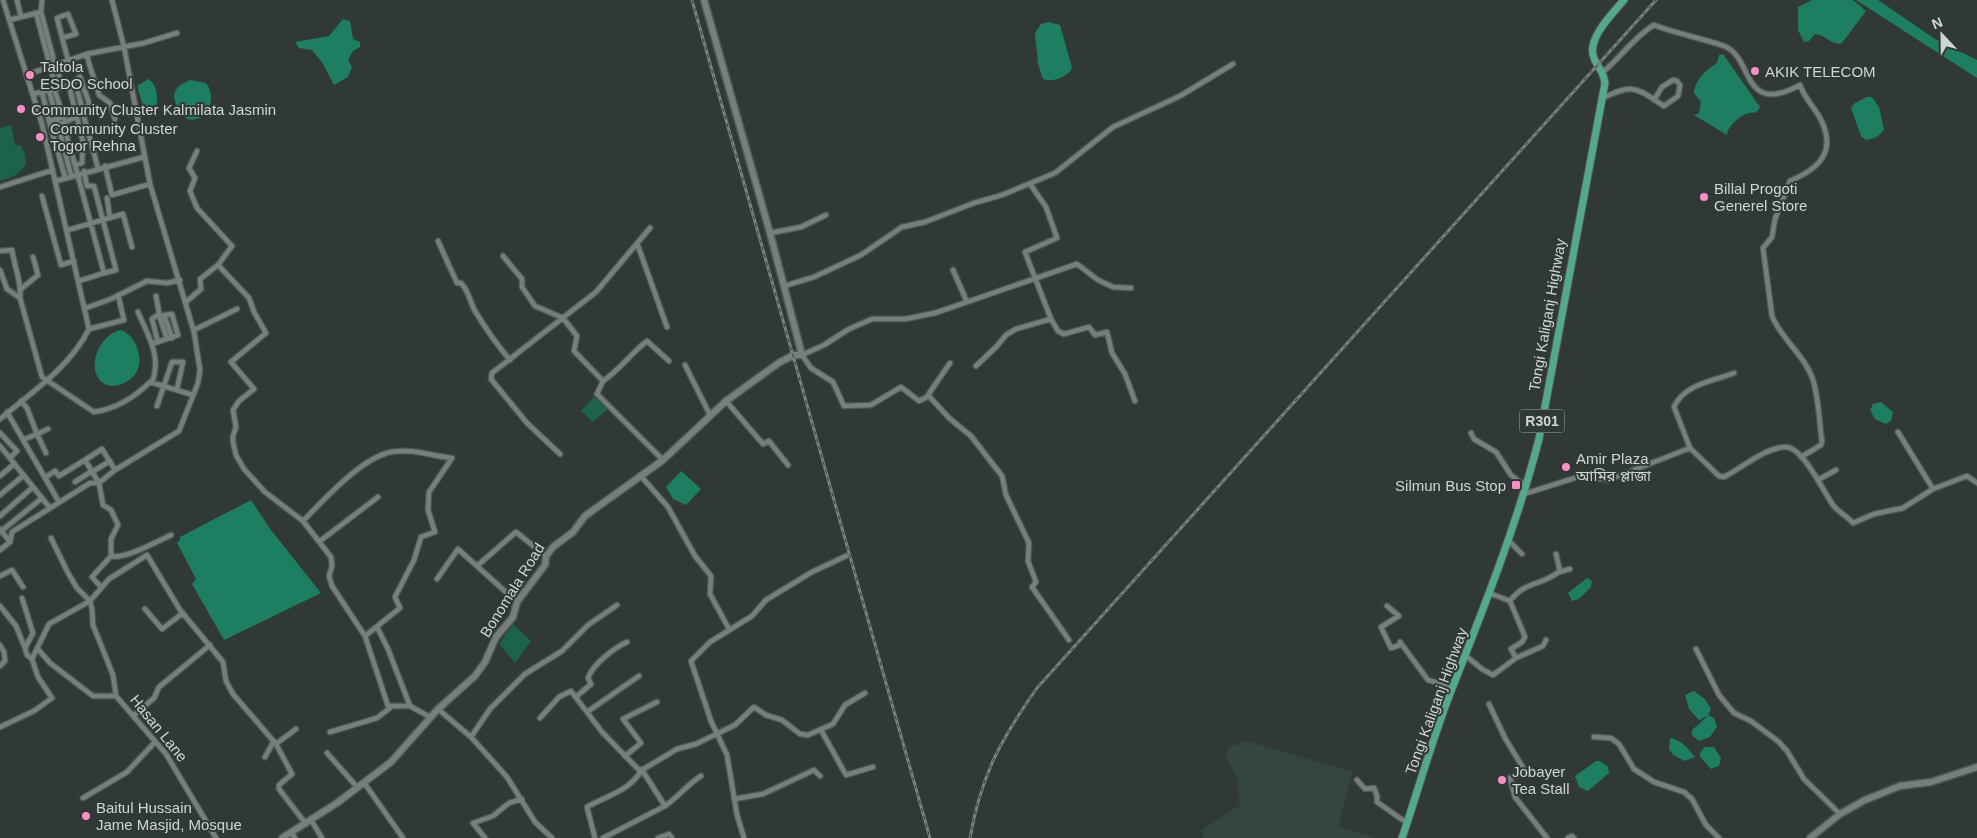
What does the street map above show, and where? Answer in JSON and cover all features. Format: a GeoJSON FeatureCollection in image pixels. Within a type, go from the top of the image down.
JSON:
{"type":"FeatureCollection","features":[{"type":"Feature","properties":{"kind":"main road"},"geometry":{"type":"LineString","coordinates":[[1604,72],[1594,59],[1592,49],[1595,39],[1624,0]]}},
{"type":"Feature","properties":{"kind":"main road","name":"Tongi Kaliganj Highway"},"geometry":{"type":"LineString","coordinates":[[1402,838],[1452,687],[1466,656],[1509,541],[1539,439],[1605,83],[1604,72]]}},
{"type":"Feature","properties":{"kind":"street"},"geometry":{"type":"LineString","coordinates":[[17,0],[22,17]]}},
{"type":"Feature","properties":{"kind":"street"},"geometry":{"type":"LineString","coordinates":[[42,0],[38,12],[53,89],[74,174],[104,273]]}},
{"type":"Feature","properties":{"kind":"street"},"geometry":{"type":"LineString","coordinates":[[0,550],[10,542],[12,532],[90,483],[99,483],[115,470],[179,431],[198,383],[200,370],[194,330],[180,280],[168,249],[150,184],[124,47],[112,0]]}},
{"type":"Feature","properties":{"kind":"street"},"geometry":{"type":"LineString","coordinates":[[704,0],[770,233],[802,355],[811,368],[833,382],[844,406],[870,404],[901,388],[915,400],[919,401],[928,396]]}},
{"type":"Feature","properties":{"kind":"street"},"geometry":{"type":"LineString","coordinates":[[0,418],[69,360],[82,343],[89,329],[68,230],[33,94],[2,3]]}},
{"type":"Feature","properties":{"kind":"street"},"geometry":{"type":"LineString","coordinates":[[9,20],[38,12]]}},
{"type":"Feature","properties":{"kind":"street"},"geometry":{"type":"LineString","coordinates":[[38,12],[62,87]]}},
{"type":"Feature","properties":{"kind":"street"},"geometry":{"type":"LineString","coordinates":[[62,38],[76,34],[68,14],[57,18],[62,38],[68,60]]}},
{"type":"Feature","properties":{"kind":"street"},"geometry":{"type":"LineString","coordinates":[[1604,72],[1615,62],[1628,45],[1654,25],[1726,46],[1738,59],[1750,81],[1764,92],[1783,94],[1800,85],[1804,98],[1823,123],[1828,145],[1825,155],[1805,175],[1790,181],[1774,219],[1772,237],[1764,248],[1772,316],[1776,325],[1794,347],[1812,380],[1822,442],[1821,445],[1801,457]]}},
{"type":"Feature","properties":{"kind":"street"},"geometry":{"type":"LineString","coordinates":[[26,75],[87,54],[124,47],[177,33]]}},
{"type":"Feature","properties":{"kind":"street"},"geometry":{"type":"LineString","coordinates":[[87,54],[89,70],[96,80],[99,95],[110,103],[115,119]]}},
{"type":"Feature","properties":{"kind":"street"},"geometry":{"type":"LineString","coordinates":[[784,286],[814,277],[861,255],[902,227],[925,222],[1055,173],[1093,145],[1113,127],[1180,96],[1233,64]]}},
{"type":"Feature","properties":{"kind":"street"},"geometry":{"type":"LineString","coordinates":[[33,94],[69,86],[80,77],[89,103],[84,117]]}},
{"type":"Feature","properties":{"kind":"street"},"geometry":{"type":"LineString","coordinates":[[1602,99],[1628,88],[1635,89],[1664,106],[1670,104],[1678,96],[1680,85],[1678,81],[1673,80],[1662,86],[1654,100]]}},
{"type":"Feature","properties":{"kind":"street"},"geometry":{"type":"LineString","coordinates":[[69,86],[83,142],[82,163],[75,164]]}},
{"type":"Feature","properties":{"kind":"street"},"geometry":{"type":"LineString","coordinates":[[42,92],[66,177]]}},
{"type":"Feature","properties":{"kind":"street"},"geometry":{"type":"LineString","coordinates":[[78,93],[98,168]]}},
{"type":"Feature","properties":{"kind":"street"},"geometry":{"type":"LineString","coordinates":[[49,121],[61,121],[76,117]]}},
{"type":"Feature","properties":{"kind":"street"},"geometry":{"type":"LineString","coordinates":[[61,121],[75,164],[74,174]]}},
{"type":"Feature","properties":{"kind":"street"},"geometry":{"type":"LineString","coordinates":[[186,302],[201,289],[200,279],[218,265],[232,246],[200,212],[190,191],[195,178],[189,168],[197,151]]}},
{"type":"Feature","properties":{"kind":"street"},"geometry":{"type":"LineString","coordinates":[[56,181],[84,171],[144,157]]}},
{"type":"Feature","properties":{"kind":"street"},"geometry":{"type":"LineString","coordinates":[[105,166],[112,195],[150,184]]}},
{"type":"Feature","properties":{"kind":"street"},"geometry":{"type":"LineString","coordinates":[[0,187],[53,170]]}},
{"type":"Feature","properties":{"kind":"street"},"geometry":{"type":"LineString","coordinates":[[79,281],[116,270],[94,186],[87,186],[84,171]]}},
{"type":"Feature","properties":{"kind":"street"},"geometry":{"type":"LineString","coordinates":[[1030,184],[1046,207],[1057,238],[1026,250],[1034,278],[1051,319],[1058,331],[1064,334],[1089,327],[1095,335],[1107,332],[1109,343],[1125,374],[1135,401]]}},
{"type":"Feature","properties":{"kind":"street"},"geometry":{"type":"LineString","coordinates":[[42,196],[61,265],[74,261]]}},
{"type":"Feature","properties":{"kind":"street"},"geometry":{"type":"LineString","coordinates":[[107,198],[110,218]]}},
{"type":"Feature","properties":{"kind":"street"},"geometry":{"type":"LineString","coordinates":[[68,230],[104,220],[123,212],[132,247]]}},
{"type":"Feature","properties":{"kind":"street"},"geometry":{"type":"LineString","coordinates":[[770,233],[801,227],[826,215]]}},
{"type":"Feature","properties":{"kind":"street"},"geometry":{"type":"LineString","coordinates":[[560,454],[527,423],[491,379],[492,373],[596,292],[650,228]]}},
{"type":"Feature","properties":{"kind":"street"},"geometry":{"type":"LineString","coordinates":[[438,241],[457,283],[461,283],[466,289],[475,311],[493,341],[510,360]]}},
{"type":"Feature","properties":{"kind":"street"},"geometry":{"type":"LineString","coordinates":[[637,242],[667,327]]}},
{"type":"Feature","properties":{"kind":"street"},"geometry":{"type":"LineString","coordinates":[[0,251],[12,250],[14,268],[21,289],[20,298],[40,370],[46,380],[82,402],[94,412],[103,411],[132,398],[149,383],[177,389],[194,396]]}},
{"type":"Feature","properties":{"kind":"street"},"geometry":{"type":"LineString","coordinates":[[504,256],[522,279],[522,287],[535,306],[563,318],[577,336],[574,351],[603,381]]}},
{"type":"Feature","properties":{"kind":"street"},"geometry":{"type":"LineString","coordinates":[[21,289],[38,275],[32,257]]}},
{"type":"Feature","properties":{"kind":"street"},"geometry":{"type":"LineString","coordinates":[[802,355],[824,346],[849,330],[872,319],[904,319],[935,313],[1080,264],[1098,280],[1113,287],[1131,288]]}},
{"type":"Feature","properties":{"kind":"street"},"geometry":{"type":"LineString","coordinates":[[218,265],[248,298],[266,333],[231,362],[254,389],[239,401],[233,410],[236,427],[233,436],[236,456],[244,470],[265,492],[303,521],[331,557],[332,566],[329,576],[332,586],[365,636],[390,708]]}},
{"type":"Feature","properties":{"kind":"street"},"geometry":{"type":"LineString","coordinates":[[0,270],[7,289],[20,298]]}},
{"type":"Feature","properties":{"kind":"street"},"geometry":{"type":"LineString","coordinates":[[953,270],[967,302]]}},
{"type":"Feature","properties":{"kind":"street"},"geometry":{"type":"LineString","coordinates":[[86,308],[147,281],[167,283],[180,280]]}},
{"type":"Feature","properties":{"kind":"street"},"geometry":{"type":"LineString","coordinates":[[89,329],[124,320],[118,295]]}},
{"type":"Feature","properties":{"kind":"street"},"geometry":{"type":"LineString","coordinates":[[156,296],[169,338]]}},
{"type":"Feature","properties":{"kind":"street"},"geometry":{"type":"LineString","coordinates":[[194,330],[237,309]]}},
{"type":"Feature","properties":{"kind":"street"},"geometry":{"type":"LineString","coordinates":[[138,312],[152,344],[157,369],[152,383]]}},
{"type":"Feature","properties":{"kind":"street"},"geometry":{"type":"LineString","coordinates":[[144,327],[152,319],[162,315],[173,316],[178,335],[152,344]]}},
{"type":"Feature","properties":{"kind":"street"},"geometry":{"type":"LineString","coordinates":[[152,319],[158,342]]}},
{"type":"Feature","properties":{"kind":"street"},"geometry":{"type":"LineString","coordinates":[[976,366],[1006,335],[1016,329],[1051,319]]}},
{"type":"Feature","properties":{"kind":"street"},"geometry":{"type":"LineString","coordinates":[[663,460],[597,394],[603,381],[614,374],[632,352],[647,341],[670,361]]}},
{"type":"Feature","properties":{"kind":"street","name":"Bonomala Road"},"geometry":{"type":"LineString","coordinates":[[282,838],[293,836],[309,822],[365,784],[391,762],[430,717],[475,676],[485,662],[496,637],[513,617],[517,602],[545,565],[546,556],[553,547],[573,532],[585,516],[663,460],[726,401],[780,362],[794,355],[802,355]]}},
{"type":"Feature","properties":{"kind":"street"},"geometry":{"type":"LineString","coordinates":[[157,406],[172,362],[183,360],[177,389]]}},
{"type":"Feature","properties":{"kind":"street"},"geometry":{"type":"LineString","coordinates":[[950,363],[928,391],[928,396],[949,418],[971,436],[1002,476],[1006,495],[1028,543],[1028,561],[1036,578],[1032,588],[1069,640]]}},
{"type":"Feature","properties":{"kind":"street"},"geometry":{"type":"LineString","coordinates":[[685,365],[710,416]]}},
{"type":"Feature","properties":{"kind":"street"},"geometry":{"type":"LineString","coordinates":[[1734,373],[1706,381],[1677,400],[1674,407],[1690,448],[1719,476],[1724,477],[1763,455],[1786,447],[1792,448],[1818,480],[1832,504],[1853,523],[1874,514],[1903,508],[1933,489],[1969,476],[1977,483]]}},
{"type":"Feature","properties":{"kind":"street"},"geometry":{"type":"LineString","coordinates":[[21,401],[46,453]]}},
{"type":"Feature","properties":{"kind":"street"},"geometry":{"type":"LineString","coordinates":[[726,401],[763,444],[769,441],[788,465]]}},
{"type":"Feature","properties":{"kind":"street"},"geometry":{"type":"LineString","coordinates":[[8,412],[46,476],[59,502]]}},
{"type":"Feature","properties":{"kind":"street"},"geometry":{"type":"LineString","coordinates":[[25,439],[48,429]]}},
{"type":"Feature","properties":{"kind":"street"},"geometry":{"type":"LineString","coordinates":[[1898,432],[1933,489]]}},
{"type":"Feature","properties":{"kind":"street"},"geometry":{"type":"LineString","coordinates":[[0,433],[17,451],[0,459]]}},
{"type":"Feature","properties":{"kind":"street"},"geometry":{"type":"LineString","coordinates":[[1472,433],[1474,439],[1496,452],[1511,475],[1525,491],[1581,476],[1608,480],[1690,448]]}},
{"type":"Feature","properties":{"kind":"street"},"geometry":{"type":"LineString","coordinates":[[0,446],[50,508]]}},
{"type":"Feature","properties":{"kind":"street"},"geometry":{"type":"LineString","coordinates":[[46,476],[55,471],[59,476],[102,449],[115,470]]}},
{"type":"Feature","properties":{"kind":"street"},"geometry":{"type":"LineString","coordinates":[[303,521],[366,464],[390,452],[414,451],[452,458],[429,492],[428,510],[435,532],[421,537],[414,560],[395,597],[400,608],[365,636]]}},
{"type":"Feature","properties":{"kind":"street"},"geometry":{"type":"LineString","coordinates":[[85,460],[99,483],[103,506],[111,510],[118,525],[111,539],[111,556],[92,577],[101,587]]}},
{"type":"Feature","properties":{"kind":"street"},"geometry":{"type":"LineString","coordinates":[[75,482],[110,461]]}},
{"type":"Feature","properties":{"kind":"street"},"geometry":{"type":"LineString","coordinates":[[0,476],[14,464]]}},
{"type":"Feature","properties":{"kind":"street"},"geometry":{"type":"LineString","coordinates":[[1818,480],[1836,470]]}},
{"type":"Feature","properties":{"kind":"street"},"geometry":{"type":"LineString","coordinates":[[0,495],[24,475]]}},
{"type":"Feature","properties":{"kind":"street"},"geometry":{"type":"LineString","coordinates":[[640,475],[668,508],[695,556],[711,576],[710,594],[729,629]]}},
{"type":"Feature","properties":{"kind":"street"},"geometry":{"type":"LineString","coordinates":[[0,516],[33,487]]}},
{"type":"Feature","properties":{"kind":"street"},"geometry":{"type":"LineString","coordinates":[[320,541],[378,497]]}},
{"type":"Feature","properties":{"kind":"street"},"geometry":{"type":"LineString","coordinates":[[10,542],[0,531],[42,498]]}},
{"type":"Feature","properties":{"kind":"street"},"geometry":{"type":"LineString","coordinates":[[477,566],[516,532],[546,556]]}},
{"type":"Feature","properties":{"kind":"street"},"geometry":{"type":"LineString","coordinates":[[111,556],[115,557],[130,553],[171,535]]}},
{"type":"Feature","properties":{"kind":"street"},"geometry":{"type":"LineString","coordinates":[[51,538],[77,588],[90,601]]}},
{"type":"Feature","properties":{"kind":"street"},"geometry":{"type":"LineString","coordinates":[[1509,541],[1522,554]]}},
{"type":"Feature","properties":{"kind":"street"},"geometry":{"type":"LineString","coordinates":[[437,579],[458,549],[517,602]]}},
{"type":"Feature","properties":{"kind":"street"},"geometry":{"type":"LineString","coordinates":[[1556,554],[1560,569],[1558,573]]}},
{"type":"Feature","properties":{"kind":"street"},"geometry":{"type":"LineString","coordinates":[[32,659],[49,624],[90,601],[109,579],[147,555],[183,614],[223,662],[226,682],[234,694],[275,743],[292,774],[279,785],[279,789],[322,838]]}},
{"type":"Feature","properties":{"kind":"street"},"geometry":{"type":"LineString","coordinates":[[744,838],[734,799],[726,755],[716,733],[691,661],[710,642],[752,616],[766,600],[796,580],[846,556]]}},
{"type":"Feature","properties":{"kind":"street"},"geometry":{"type":"LineString","coordinates":[[1510,601],[1520,588],[1530,586],[1570,568]]}},
{"type":"Feature","properties":{"kind":"street"},"geometry":{"type":"LineString","coordinates":[[0,576],[12,570],[23,587]]}},
{"type":"Feature","properties":{"kind":"street"},"geometry":{"type":"LineString","coordinates":[[1490,593],[1510,601],[1525,637],[1522,642],[1511,649],[1516,658]]}},
{"type":"Feature","properties":{"kind":"street"},"geometry":{"type":"LineString","coordinates":[[22,598],[34,633],[25,648]]}},
{"type":"Feature","properties":{"kind":"street","name":"Hasan Lane"},"geometry":{"type":"LineString","coordinates":[[90,601],[92,625],[113,675],[116,696],[179,773],[216,838]]}},
{"type":"Feature","properties":{"kind":"street"},"geometry":{"type":"LineString","coordinates":[[471,737],[490,709],[525,674],[562,651],[588,625],[618,605]]}},
{"type":"Feature","properties":{"kind":"street"},"geometry":{"type":"LineString","coordinates":[[0,606],[16,626],[27,656],[32,659],[38,677],[52,698],[34,711],[0,727]]}},
{"type":"Feature","properties":{"kind":"street"},"geometry":{"type":"LineString","coordinates":[[1387,606],[1399,616],[1381,627],[1391,648],[1400,644],[1428,680],[1452,687]]}},
{"type":"Feature","properties":{"kind":"street"},"geometry":{"type":"LineString","coordinates":[[145,609],[162,629],[183,614]]}},
{"type":"Feature","properties":{"kind":"street"},"geometry":{"type":"LineString","coordinates":[[377,627],[388,648],[410,706]]}},
{"type":"Feature","properties":{"kind":"street"},"geometry":{"type":"LineString","coordinates":[[1466,656],[1482,669],[1493,674],[1516,658],[1543,646],[1546,640]]}},
{"type":"Feature","properties":{"kind":"street"},"geometry":{"type":"LineString","coordinates":[[577,696],[591,684],[588,678],[600,662],[627,642]]}},
{"type":"Feature","properties":{"kind":"street"},"geometry":{"type":"LineString","coordinates":[[0,645],[4,652],[5,661],[0,666]]}},
{"type":"Feature","properties":{"kind":"street"},"geometry":{"type":"LineString","coordinates":[[132,716],[154,698],[159,687],[210,645]]}},
{"type":"Feature","properties":{"kind":"street"},"geometry":{"type":"LineString","coordinates":[[37,648],[50,663],[93,696],[116,696]]}},
{"type":"Feature","properties":{"kind":"street"},"geometry":{"type":"LineString","coordinates":[[1696,649],[1720,695],[1734,713],[1751,721],[1779,742],[1804,778],[1840,814]]}},
{"type":"Feature","properties":{"kind":"street"},"geometry":{"type":"LineString","coordinates":[[587,712],[639,676]]}},
{"type":"Feature","properties":{"kind":"street"},"geometry":{"type":"LineString","coordinates":[[540,718],[566,692],[571,691],[577,696],[614,746],[638,769],[642,770],[665,806]]}},
{"type":"Feature","properties":{"kind":"street"},"geometry":{"type":"LineString","coordinates":[[595,838],[587,807],[612,796],[633,783],[642,770],[677,749],[696,744],[736,724],[754,706],[766,714],[782,720],[800,734],[808,735],[833,724],[845,705],[865,694]]}},
{"type":"Feature","properties":{"kind":"street"},"geometry":{"type":"LineString","coordinates":[[625,756],[641,743],[623,719],[657,702]]}},
{"type":"Feature","properties":{"kind":"street"},"geometry":{"type":"LineString","coordinates":[[1489,704],[1525,771],[1510,778],[1515,796],[1547,838]]}},
{"type":"Feature","properties":{"kind":"street"},"geometry":{"type":"LineString","coordinates":[[330,732],[377,718],[390,708],[410,706],[430,717]]}},
{"type":"Feature","properties":{"kind":"street"},"geometry":{"type":"LineString","coordinates":[[438,709],[471,737],[507,777],[535,822],[552,838]]}},
{"type":"Feature","properties":{"kind":"street"},"geometry":{"type":"LineString","coordinates":[[265,757],[275,743],[296,729]]}},
{"type":"Feature","properties":{"kind":"street"},"geometry":{"type":"LineString","coordinates":[[821,730],[846,775],[873,767]]}},
{"type":"Feature","properties":{"kind":"street"},"geometry":{"type":"LineString","coordinates":[[1594,737],[1611,738],[1619,744],[1634,769],[1654,782],[1684,792],[1692,799],[1706,825],[1719,838]]}},
{"type":"Feature","properties":{"kind":"street"},"geometry":{"type":"LineString","coordinates":[[83,798],[127,772],[155,742]]}},
{"type":"Feature","properties":{"kind":"street"},"geometry":{"type":"LineString","coordinates":[[327,753],[358,788]]}},
{"type":"Feature","properties":{"kind":"street"},"geometry":{"type":"LineString","coordinates":[[1812,838],[1840,814],[1865,800],[1900,786],[1931,782],[1977,767]]}},
{"type":"Feature","properties":{"kind":"street"},"geometry":{"type":"LineString","coordinates":[[734,799],[763,794],[814,770],[820,776]]}},
{"type":"Feature","properties":{"kind":"street"},"geometry":{"type":"LineString","coordinates":[[603,838],[673,801],[687,785],[701,776]]}},
{"type":"Feature","properties":{"kind":"street"},"geometry":{"type":"LineString","coordinates":[[1357,780],[1365,789],[1374,788],[1377,802],[1407,823]]}},
{"type":"Feature","properties":{"kind":"street"},"geometry":{"type":"LineString","coordinates":[[365,784],[403,838]]}},
{"type":"Feature","properties":{"kind":"street"},"geometry":{"type":"LineString","coordinates":[[485,838],[473,823],[493,816],[509,803],[522,799]]}},
{"type":"Feature","properties":{"kind":"street"},"geometry":{"type":"LineString","coordinates":[[658,838],[669,834],[672,838]]}},
{"type":"Feature","properties":{"kind":"street"},"geometry":{"type":"LineString","coordinates":[[1568,838],[1574,838]]}},
{"type":"Feature","properties":{"kind":"shaded area"},"geometry":{"type":"Polygon","coordinates":[[[1812,0],[1853,0],[1866,11],[1842,43],[1835,43],[1815,34],[1809,41],[1804,42],[1798,30],[1798,7],[1812,0]]]}},
{"type":"Feature","properties":{"kind":"shaded area"},"geometry":{"type":"Polygon","coordinates":[[[1856,0],[1878,0],[1935,39],[1977,60],[1977,78],[1856,0]]]}},
{"type":"Feature","properties":{"kind":"shaded area"},"geometry":{"type":"Polygon","coordinates":[[[343,19],[350,21],[353,39],[360,42],[360,47],[353,51],[348,60],[352,67],[348,77],[334,85],[322,62],[312,50],[299,48],[295,42],[329,36],[343,19]]]}},
{"type":"Feature","properties":{"kind":"shaded area"},"geometry":{"type":"Polygon","coordinates":[[[1048,22],[1060,25],[1072,68],[1067,74],[1055,80],[1043,79],[1038,64],[1035,33],[1041,24],[1048,22]]]}},
{"type":"Feature","properties":{"kind":"shaded area"},"geometry":{"type":"Polygon","coordinates":[[[1723,54],[1760,107],[1756,113],[1747,114],[1734,122],[1727,135],[1694,115],[1699,113],[1701,102],[1694,93],[1696,84],[1705,72],[1717,63],[1719,55],[1723,54]]]}},
{"type":"Feature","properties":{"kind":"shaded area"},"geometry":{"type":"Polygon","coordinates":[[[148,79],[154,85],[157,97],[156,110],[150,115],[145,112],[137,86],[148,79]]]}},
{"type":"Feature","properties":{"kind":"shaded area"},"geometry":{"type":"Polygon","coordinates":[[[190,80],[206,83],[211,95],[211,102],[205,113],[194,119],[187,119],[178,108],[174,97],[177,88],[190,80]]]}},
{"type":"Feature","properties":{"kind":"shaded area"},"geometry":{"type":"Polygon","coordinates":[[[1867,97],[1872,97],[1879,107],[1884,130],[1877,137],[1866,140],[1861,136],[1851,108],[1855,103],[1867,97]]]}},
{"type":"Feature","properties":{"kind":"shaded area"},"geometry":{"type":"Polygon","coordinates":[[[11,125],[15,145],[20,145],[25,154],[26,164],[15,175],[0,181],[0,128],[11,125]]]}},
{"type":"Feature","properties":{"kind":"shaded area"},"geometry":{"type":"Polygon","coordinates":[[[120,330],[125,332],[134,341],[139,353],[139,366],[130,379],[114,386],[103,383],[99,379],[95,365],[98,350],[102,343],[107,337],[120,330]]]}},
{"type":"Feature","properties":{"kind":"shaded area"},"geometry":{"type":"Polygon","coordinates":[[[594,397],[608,409],[593,422],[581,411],[594,397]]]}},
{"type":"Feature","properties":{"kind":"shaded area"},"geometry":{"type":"Polygon","coordinates":[[[1881,402],[1893,412],[1891,421],[1886,424],[1875,419],[1870,410],[1873,404],[1881,402]]]}},
{"type":"Feature","properties":{"kind":"shaded area"},"geometry":{"type":"Polygon","coordinates":[[[681,471],[701,489],[686,505],[673,499],[666,487],[681,471]]]}},
{"type":"Feature","properties":{"kind":"shaded area"},"geometry":{"type":"Polygon","coordinates":[[[251,500],[271,530],[321,593],[224,640],[192,584],[196,579],[177,543],[180,537],[251,500]]]}},
{"type":"Feature","properties":{"kind":"shaded area"},"geometry":{"type":"Polygon","coordinates":[[[1587,578],[1592,581],[1591,587],[1579,599],[1572,601],[1568,593],[1587,578]]]}},
{"type":"Feature","properties":{"kind":"shaded area"},"geometry":{"type":"Polygon","coordinates":[[[513,624],[531,641],[515,663],[499,644],[513,624]]]}},
{"type":"Feature","properties":{"kind":"shaded area"},"geometry":{"type":"Polygon","coordinates":[[[1694,691],[1705,699],[1711,709],[1708,715],[1714,718],[1717,727],[1710,737],[1699,741],[1692,735],[1692,730],[1708,716],[1699,720],[1689,709],[1685,695],[1694,691]]]}},
{"type":"Feature","properties":{"kind":"shaded area"},"geometry":{"type":"Polygon","coordinates":[[[1670,738],[1681,742],[1695,757],[1685,761],[1673,755],[1669,749],[1670,738]]]}},
{"type":"Feature","properties":{"kind":"shaded area"},"geometry":{"type":"Polygon","coordinates":[[[1247,741],[1353,772],[1338,826],[1377,838],[1204,838],[1201,830],[1240,805],[1237,777],[1226,756],[1229,747],[1247,741]]]}},
{"type":"Feature","properties":{"kind":"shaded area"},"geometry":{"type":"Polygon","coordinates":[[[1705,747],[1714,747],[1721,758],[1719,766],[1711,769],[1700,757],[1700,753],[1705,747]]]}},
{"type":"Feature","properties":{"kind":"shaded area"},"geometry":{"type":"Polygon","coordinates":[[[1596,761],[1600,761],[1608,767],[1609,773],[1588,791],[1579,787],[1575,776],[1596,761]]]}},
{"type":"Feature","properties":{"kind":"railway"},"geometry":{"type":"LineString","coordinates":[[692,0],[930,838]]}},
{"type":"Feature","properties":{"kind":"railway"},"geometry":{"type":"LineString","coordinates":[[970,838],[980,795],[994,758],[1013,724],[1037,688],[1656,0]]}},
{"type":"Feature","properties":{"kind":"place","name":"AKIK TELECOM"},"geometry":{"type":"Point","coordinates":[1755,71]}},
{"type":"Feature","properties":{"kind":"place","name":"Taltola ESDO School"},"geometry":{"type":"Point","coordinates":[30,75]}},
{"type":"Feature","properties":{"kind":"place","name":"Community Cluster Kalmilata Jasmin"},"geometry":{"type":"Point","coordinates":[21,109]}},
{"type":"Feature","properties":{"kind":"place","name":"Community Cluster Togor Rehna"},"geometry":{"type":"Point","coordinates":[40,137]}},
{"type":"Feature","properties":{"kind":"place","name":"Billal Progoti Generel Store"},"geometry":{"type":"Point","coordinates":[1704,197]}},
{"type":"Feature","properties":{"kind":"place","name":"Amir Plaza আমির প্লাজা"},"geometry":{"type":"Point","coordinates":[1566,467]}},
{"type":"Feature","properties":{"kind":"place","name":"Silmun Bus Stop"},"geometry":{"type":"Point","coordinates":[1516,485]}},
{"type":"Feature","properties":{"kind":"place","name":"Jobayer Tea Stall"},"geometry":{"type":"Point","coordinates":[1502,780]}},
{"type":"Feature","properties":{"kind":"place","name":"Baitul Hussain Jame Masjid, Mosque"},"geometry":{"type":"Point","coordinates":[86,816]}}]}
